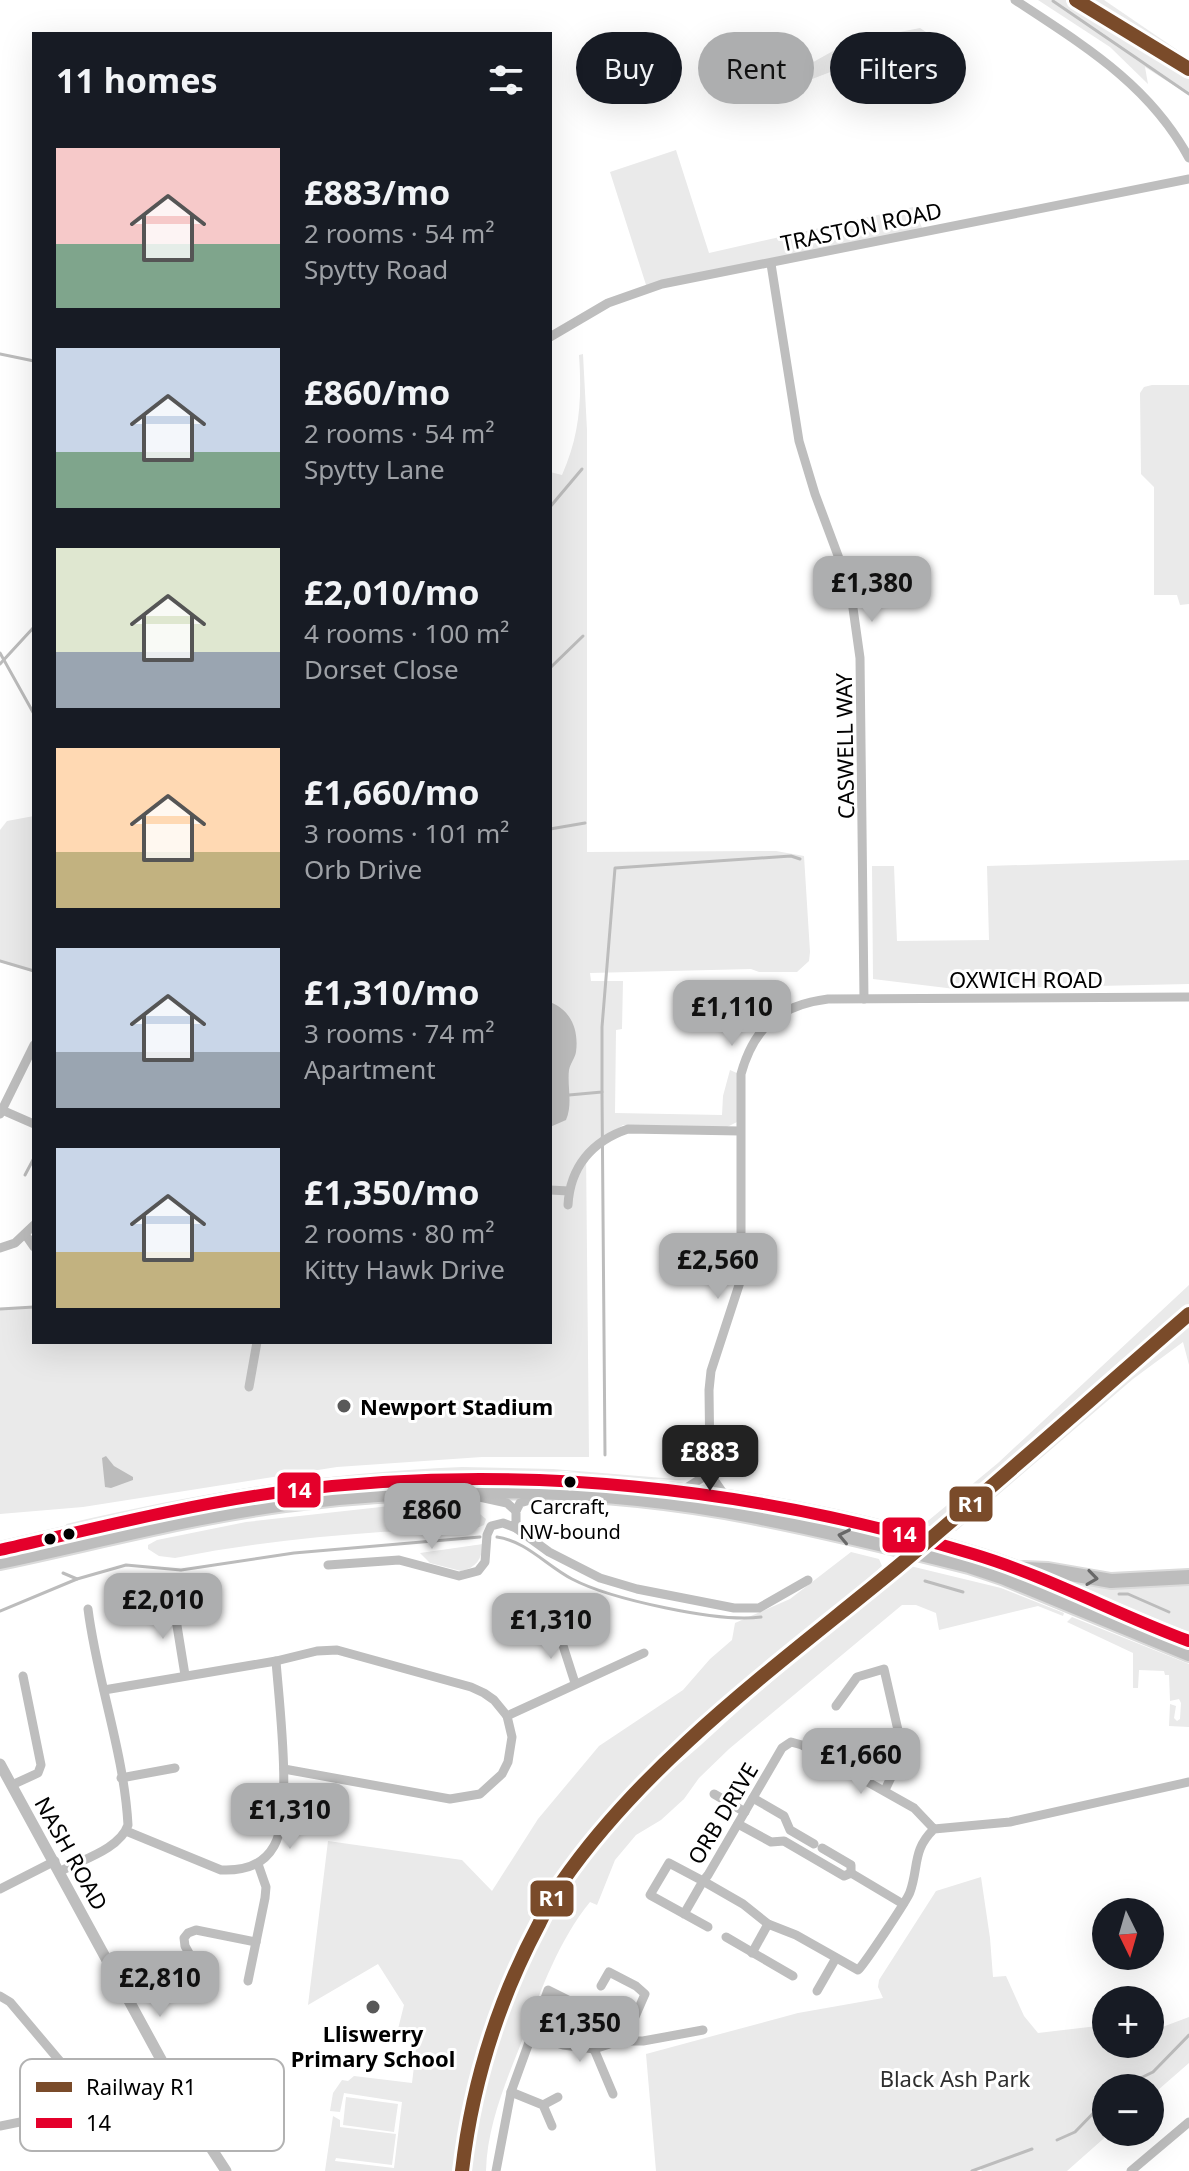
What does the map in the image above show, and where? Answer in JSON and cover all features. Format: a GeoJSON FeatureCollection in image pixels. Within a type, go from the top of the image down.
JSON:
{"type":"FeatureCollection","features":[{"type":"Feature","properties":{"kind":"main road"},"geometry":{"type":"LineString","coordinates":[[0,1550],[226,1500],[373,1482],[456,1478],[550,1480],[726,1497],[896,1533],[975,1554],[1189,1641]]}},
{"type":"Feature","properties":{"kind":"main road"},"geometry":{"type":"LineString","coordinates":[[0,1562],[213,1516],[349,1497],[522,1492],[595,1497],[748,1515],[969,1566],[1189,1654]]}},
{"type":"Feature","properties":{"kind":"main road"},"geometry":{"type":"LineString","coordinates":[[1015,1569],[1048,1570],[1111,1581],[1189,1577]]}},
{"type":"Feature","properties":{"kind":"street"},"geometry":{"type":"LineString","coordinates":[[1015,0],[1102,57],[1154,106],[1189,158]]}},
{"type":"Feature","properties":{"kind":"street","name":"TRASTON ROAD"},"geometry":{"type":"LineString","coordinates":[[552,336],[595,310],[662,284],[1189,179]]}},
{"type":"Feature","properties":{"kind":"street","name":"CASWELL WAY"},"geometry":{"type":"LineString","coordinates":[[771,264],[799,441],[852,601],[860,658],[864,999]]}},
{"type":"Feature","properties":{"kind":"street","name":"OXWICH ROAD"},"geometry":{"type":"LineString","coordinates":[[710,1467],[711,1371],[741,1279],[741,1074],[751,1045],[761,1030],[783,1012],[828,999],[1189,997]]}},
{"type":"Feature","properties":{"kind":"street"},"geometry":{"type":"LineString","coordinates":[[32,1049],[1,1112],[32,1123]]}},
{"type":"Feature","properties":{"kind":"street"},"geometry":{"type":"LineString","coordinates":[[568,1205],[575,1171],[598,1143],[614,1134],[628,1129],[740,1131]]}},
{"type":"Feature","properties":{"kind":"street"},"geometry":{"type":"LineString","coordinates":[[552,1190],[569,1191]]}},
{"type":"Feature","properties":{"kind":"street"},"geometry":{"type":"LineString","coordinates":[[0,1248],[15,1243],[32,1227]]}},
{"type":"Feature","properties":{"kind":"street"},"geometry":{"type":"LineString","coordinates":[[25,1234],[32,1244]]}},
{"type":"Feature","properties":{"kind":"street"},"geometry":{"type":"LineString","coordinates":[[249,1387],[257,1344]]}},
{"type":"Feature","properties":{"kind":"street"},"geometry":{"type":"LineString","coordinates":[[683,1491],[705,1476],[710,1467]]}},
{"type":"Feature","properties":{"kind":"street"},"geometry":{"type":"LineString","coordinates":[[710,1467],[712,1477],[726,1497]]}},
{"type":"Feature","properties":{"kind":"street"},"geometry":{"type":"LineString","coordinates":[[452,1492],[501,1501],[516,1511]]}},
{"type":"Feature","properties":{"kind":"street"},"geometry":{"type":"LineString","coordinates":[[516,1528],[516,1511],[523,1501],[538,1497],[595,1497]]}},
{"type":"Feature","properties":{"kind":"street"},"geometry":{"type":"LineString","coordinates":[[328,1565],[399,1560],[466,1575],[478,1571],[485,1562],[487,1535],[491,1526],[503,1523],[516,1528],[549,1552],[600,1578],[637,1589],[734,1608],[759,1608],[808,1580]]}},
{"type":"Feature","properties":{"kind":"street"},"geometry":{"type":"LineString","coordinates":[[173,1601],[185,1675]]}},
{"type":"Feature","properties":{"kind":"street"},"geometry":{"type":"LineString","coordinates":[[0,1889],[114,1842],[126,1831],[127,1814],[121,1778],[88,1609]]}},
{"type":"Feature","properties":{"kind":"street"},"geometry":{"type":"LineString","coordinates":[[558,1630],[575,1683]]}},
{"type":"Feature","properties":{"kind":"street"},"geometry":{"type":"LineString","coordinates":[[104,1690],[276,1661],[317,1651],[350,1651],[471,1687],[494,1700],[507,1716],[512,1737],[508,1762],[491,1785],[480,1794],[464,1798],[436,1797],[284,1769]]}},
{"type":"Feature","properties":{"kind":"street"},"geometry":{"type":"LineString","coordinates":[[507,1716],[644,1653]]}},
{"type":"Feature","properties":{"kind":"street"},"geometry":{"type":"LineString","coordinates":[[126,1831],[221,1870],[258,1864],[274,1846],[280,1827],[284,1769],[276,1661]]}},
{"type":"Feature","properties":{"kind":"street"},"geometry":{"type":"LineString","coordinates":[[836,1706],[857,1677],[884,1669],[903,1752],[885,1790]]}},
{"type":"Feature","properties":{"kind":"street"},"geometry":{"type":"LineString","coordinates":[[12,1785],[38,1773],[41,1765],[23,1676]]}},
{"type":"Feature","properties":{"kind":"street","name":"ORB DRIVE"},"geometry":{"type":"LineString","coordinates":[[791,1742],[885,1790],[914,1808],[934,1829],[923,1841],[915,1862],[912,1887],[861,1969],[855,1969],[796,1935],[768,1924],[743,1904],[703,1881],[753,1798],[782,1748],[791,1742]]}},
{"type":"Feature","properties":{"kind":"street","name":"NASH ROAD"},"geometry":{"type":"LineString","coordinates":[[0,1764],[161,2059]]}},
{"type":"Feature","properties":{"kind":"street"},"geometry":{"type":"LineString","coordinates":[[121,1778],[175,1768]]}},
{"type":"Feature","properties":{"kind":"street"},"geometry":{"type":"LineString","coordinates":[[934,1829],[1010,1822],[1189,1782]]}},
{"type":"Feature","properties":{"kind":"street"},"geometry":{"type":"LineString","coordinates":[[714,1794],[745,1812]]}},
{"type":"Feature","properties":{"kind":"street"},"geometry":{"type":"LineString","coordinates":[[753,1798],[784,1816],[790,1830],[851,1865],[851,1873]]}},
{"type":"Feature","properties":{"kind":"street"},"geometry":{"type":"LineString","coordinates":[[738,1824],[771,1842],[784,1841],[844,1876],[851,1873]]}},
{"type":"Feature","properties":{"kind":"street"},"geometry":{"type":"LineString","coordinates":[[684,1914],[703,1881],[669,1863],[650,1895],[684,1914],[708,1927]]}},
{"type":"Feature","properties":{"kind":"street"},"geometry":{"type":"LineString","coordinates":[[248,1981],[266,1887],[258,1864]]}},
{"type":"Feature","properties":{"kind":"street"},"geometry":{"type":"LineString","coordinates":[[851,1873],[903,1904]]}},
{"type":"Feature","properties":{"kind":"street"},"geometry":{"type":"LineString","coordinates":[[752,1953],[768,1924]]}},
{"type":"Feature","properties":{"kind":"street"},"geometry":{"type":"LineString","coordinates":[[195,1964],[184,1938],[196,1930],[256,1942]]}},
{"type":"Feature","properties":{"kind":"street"},"geometry":{"type":"LineString","coordinates":[[726,1937],[793,1976]]}},
{"type":"Feature","properties":{"kind":"street"},"geometry":{"type":"LineString","coordinates":[[817,1991],[836,1958]]}},
{"type":"Feature","properties":{"kind":"street"},"geometry":{"type":"LineString","coordinates":[[601,1986],[609,1972],[645,1994],[634,2019],[633,2039]]}},
{"type":"Feature","properties":{"kind":"street"},"geometry":{"type":"LineString","coordinates":[[496,2171],[511,2092],[548,1990],[578,2005]]}},
{"type":"Feature","properties":{"kind":"street"},"geometry":{"type":"LineString","coordinates":[[0,1996],[10,2002],[58,2059]]}},
{"type":"Feature","properties":{"kind":"street"},"geometry":{"type":"LineString","coordinates":[[532,2035],[563,2045],[594,2049],[610,2042],[643,2041],[703,2030]]}},
{"type":"Feature","properties":{"kind":"street"},"geometry":{"type":"LineString","coordinates":[[594,2049],[613,2094]]}},
{"type":"Feature","properties":{"kind":"street"},"geometry":{"type":"LineString","coordinates":[[511,2092],[543,2105],[552,2126]]}},
{"type":"Feature","properties":{"kind":"street"},"geometry":{"type":"LineString","coordinates":[[543,2105],[558,2097]]}},
{"type":"Feature","properties":{"kind":"street"},"geometry":{"type":"LineString","coordinates":[[0,2126],[20,2122]]}},
{"type":"Feature","properties":{"kind":"street"},"geometry":{"type":"LineString","coordinates":[[1131,2171],[1189,2122]]}},
{"type":"Feature","properties":{"kind":"street","name":"NASH ROAD"},"geometry":{"type":"LineString","coordinates":[[213,2151],[226,2171]]}},
{"type":"Feature","properties":{"kind":"green space"},"geometry":{"type":"Polygon","coordinates":[[[1038,0],[1068,0],[1189,76],[1189,95],[1145,67],[1148,84],[1110,47],[1038,0]]]}},
{"type":"Feature","properties":{"kind":"green space"},"geometry":{"type":"Polygon","coordinates":[[[1086,0],[1104,0],[1189,58],[1189,65],[1086,0]]]}},
{"type":"Feature","properties":{"kind":"green space"},"geometry":{"type":"Polygon","coordinates":[[[920,28],[926,32],[900,32],[920,28]]]}},
{"type":"Feature","properties":{"kind":"green space"},"geometry":{"type":"Polygon","coordinates":[[[830,53],[830,72],[814,78],[814,62],[830,53]]]}},
{"type":"Feature","properties":{"kind":"green space"},"geometry":{"type":"Polygon","coordinates":[[[676,150],[709,253],[913,207],[923,230],[647,288],[610,172],[676,150]]]}},
{"type":"Feature","properties":{"kind":"green space"},"geometry":{"type":"Polygon","coordinates":[[[583,354],[587,430],[587,852],[776,851],[804,856],[810,952],[809,961],[797,972],[759,972],[751,969],[590,973],[591,981],[623,981],[622,1029],[616,1030],[615,1113],[722,1115],[730,1070],[739,1074],[737,1122],[727,1127],[623,1125],[586,1150],[589,1457],[482,1457],[337,1467],[83,1507],[0,1514],[0,1309],[32,1307],[32,1344],[552,1344],[552,472],[562,475],[573,445],[580,401],[579,355],[583,354]]]}},
{"type":"Feature","properties":{"kind":"green space"},"geometry":{"type":"Polygon","coordinates":[[[1189,385],[1189,604],[1180,605],[1177,595],[1154,595],[1154,487],[1141,474],[1140,393],[1144,387],[1189,385]]]}},
{"type":"Feature","properties":{"kind":"green space"},"geometry":{"type":"Polygon","coordinates":[[[32,816],[32,971],[0,962],[0,830],[7,821],[32,816]]]}},
{"type":"Feature","properties":{"kind":"green space"},"geometry":{"type":"Polygon","coordinates":[[[1189,860],[1189,984],[955,989],[873,979],[872,866],[894,866],[897,941],[989,940],[987,866],[1189,860]]]}},
{"type":"Feature","properties":{"kind":"green space"},"geometry":{"type":"Polygon","coordinates":[[[1189,1285],[1189,1305],[934,1527],[923,1525],[998,1463],[1189,1285]]]}},
{"type":"Feature","properties":{"kind":"green space"},"geometry":{"type":"Polygon","coordinates":[[[1189,1319],[1189,1365],[1183,1342],[1133,1379],[956,1531],[947,1530],[1189,1319]]]}},
{"type":"Feature","properties":{"kind":"green space"},"geometry":{"type":"Polygon","coordinates":[[[462,1467],[553,1469],[688,1480],[610,1478],[567,1471],[509,1474],[85,1525],[67,1527],[66,1524],[165,1502],[263,1486],[361,1474],[462,1467]]]}},
{"type":"Feature","properties":{"kind":"green space"},"geometry":{"type":"Polygon","coordinates":[[[390,1506],[464,1508],[475,1510],[486,1519],[484,1525],[461,1531],[329,1536],[175,1558],[159,1556],[148,1549],[148,1545],[157,1540],[246,1522],[390,1506]]]}},
{"type":"Feature","properties":{"kind":"green space"},"geometry":{"type":"Polygon","coordinates":[[[483,1544],[477,1562],[461,1571],[430,1563],[420,1553],[483,1544]]]}},
{"type":"Feature","properties":{"kind":"green space"},"geometry":{"type":"Polygon","coordinates":[[[851,1552],[879,1559],[882,1566],[678,1739],[615,1806],[578,1851],[546,1898],[496,2000],[478,2054],[455,2171],[325,2171],[333,2116],[340,2120],[340,2127],[396,2134],[392,2165],[336,2158],[335,2161],[394,2168],[402,2102],[344,2093],[340,2112],[330,2111],[333,2093],[342,2080],[348,2081],[354,2076],[412,2083],[417,2041],[381,2037],[382,2031],[397,2033],[404,2005],[378,1964],[308,2005],[328,1841],[462,1860],[492,1891],[538,1819],[599,1746],[683,1690],[710,1659],[732,1640],[735,1623],[790,1599],[851,1552]]]}},
{"type":"Feature","properties":{"kind":"green space"},"geometry":{"type":"Polygon","coordinates":[[[906,1565],[1001,1588],[1064,1613],[1063,1616],[1038,1606],[939,1630],[936,1613],[916,1605],[902,1605],[729,1749],[661,1820],[636,1835],[615,1860],[597,1905],[590,1902],[558,1953],[502,2092],[489,2139],[486,2171],[470,2171],[487,2072],[507,2008],[535,1946],[589,1858],[653,1787],[906,1565]]]}},
{"type":"Feature","properties":{"kind":"green space"},"geometry":{"type":"Polygon","coordinates":[[[1062,1579],[1189,1582],[1189,1636],[1061,1583],[1062,1579]]]}},
{"type":"Feature","properties":{"kind":"green space"},"geometry":{"type":"Polygon","coordinates":[[[1072,1617],[1189,1664],[1189,1727],[1169,1726],[1170,1704],[1176,1706],[1174,1718],[1177,1721],[1180,1719],[1181,1703],[1179,1699],[1170,1701],[1169,1675],[1165,1675],[1164,1671],[1139,1670],[1138,1688],[1133,1688],[1133,1653],[1067,1622],[1072,1617]]]}},
{"type":"Feature","properties":{"kind":"green space","name":"Black Ash Park"},"geometry":{"type":"Polygon","coordinates":[[[981,1877],[993,1977],[1006,1976],[1024,2016],[1038,2033],[1092,2027],[1092,2058],[1164,2058],[1164,2026],[1189,2017],[1189,2063],[1164,2085],[1164,2074],[1092,2074],[1092,2146],[1095,2146],[1067,2171],[982,2171],[980,2168],[972,2171],[656,2171],[646,2054],[798,2013],[883,1998],[878,1987],[879,1980],[936,1891],[981,1877]]]}},
{"type":"Feature","properties":{"kind":"green space"},"geometry":{"type":"Polygon","coordinates":[[[346,2097],[398,2104],[394,2132],[343,2125],[346,2097]]]}},
{"type":"Feature","properties":{"kind":"shaded area"},"geometry":{"type":"Polygon","coordinates":[[[552,1003],[563,1010],[572,1022],[577,1044],[569,1070],[566,1120],[552,1126],[552,1003]]]}},
{"type":"Feature","properties":{"kind":"shaded area"},"geometry":{"type":"Polygon","coordinates":[[[106,1456],[133,1480],[111,1488],[105,1487],[102,1458],[106,1456]]]}},
{"type":"Feature","properties":{"kind":"waterway"},"geometry":{"type":"LineString","coordinates":[[1053,1],[1189,94]]}},
{"type":"Feature","properties":{"kind":"waterway"},"geometry":{"type":"LineString","coordinates":[[0,354],[32,361]]}},
{"type":"Feature","properties":{"kind":"waterway"},"geometry":{"type":"LineString","coordinates":[[552,505],[582,469]]}},
{"type":"Feature","properties":{"kind":"waterway"},"geometry":{"type":"LineString","coordinates":[[0,664],[32,629]]}},
{"type":"Feature","properties":{"kind":"waterway"},"geometry":{"type":"LineString","coordinates":[[552,666],[583,636]]}},
{"type":"Feature","properties":{"kind":"waterway"},"geometry":{"type":"LineString","coordinates":[[0,653],[32,710]]}},
{"type":"Feature","properties":{"kind":"waterway"},"geometry":{"type":"LineString","coordinates":[[552,829],[585,823]]}},
{"type":"Feature","properties":{"kind":"waterway"},"geometry":{"type":"LineString","coordinates":[[569,1095],[602,1092],[602,1027],[615,868],[791,856],[800,859]]}},
{"type":"Feature","properties":{"kind":"waterway"},"geometry":{"type":"LineString","coordinates":[[0,961],[32,970]]}},
{"type":"Feature","properties":{"kind":"waterway"},"geometry":{"type":"LineString","coordinates":[[602,1092],[605,1455]]}},
{"type":"Feature","properties":{"kind":"waterway"},"geometry":{"type":"LineString","coordinates":[[25,1175],[32,1162]]}},
{"type":"Feature","properties":{"kind":"waterway"},"geometry":{"type":"LineString","coordinates":[[0,1309],[32,1307]]}},
{"type":"Feature","properties":{"kind":"waterway"},"geometry":{"type":"LineString","coordinates":[[0,1611],[77,1579],[126,1565],[181,1570],[294,1553],[480,1537]]}},
{"type":"Feature","properties":{"kind":"waterway"},"geometry":{"type":"LineString","coordinates":[[497,1537],[517,1543],[572,1579],[612,1594],[693,1613],[761,1617]]}},
{"type":"Feature","properties":{"kind":"waterway"},"geometry":{"type":"LineString","coordinates":[[63,1573],[77,1579]]}},
{"type":"Feature","properties":{"kind":"waterway"},"geometry":{"type":"LineString","coordinates":[[925,1581],[963,1592]]}},
{"type":"Feature","properties":{"kind":"waterway"},"geometry":{"type":"LineString","coordinates":[[1119,1594],[1128,1594],[1169,1612]]}},
{"type":"Feature","properties":{"kind":"waterway"},"geometry":{"type":"LineString","coordinates":[[1149,2074],[1189,2035]]}},
{"type":"Feature","properties":{"kind":"waterway"},"geometry":{"type":"LineString","coordinates":[[1057,2140],[1075,2132],[1092,2114]]}},
{"type":"Feature","properties":{"kind":"waterway"},"geometry":{"type":"LineString","coordinates":[[972,2171],[1032,2149]]}},
{"type":"Feature","properties":{"kind":"rail line","name":"R1"},"geometry":{"type":"LineString","coordinates":[[1076,0],[1189,69]]}},
{"type":"Feature","properties":{"kind":"rail line","name":"R1"},"geometry":{"type":"LineString","coordinates":[[462,2171],[480,2075],[511,1983],[556,1892],[596,1837],[634,1794],[718,1714],[933,1537],[1189,1314]]}},
{"type":"Feature","properties":{"kind":"transit line","name":"14"},"geometry":{"type":"LineString","coordinates":[[0,1550],[180,1510],[288,1491],[461,1479],[634,1486],[805,1512],[973,1554],[1028,1573],[1189,1641]]}},
{"type":"Feature","properties":{"kind":"place","name":"Newport Stadium"},"geometry":{"type":"Point","coordinates":[344,1406]}},
{"type":"Feature","properties":{"kind":"place","name":"Carcraft, NW-bound"},"geometry":{"type":"Point","coordinates":[570,1482]}},
{"type":"Feature","properties":{"kind":"place","name":"Lliswerry Primary School"},"geometry":{"type":"Point","coordinates":[373,2007]}}]}
